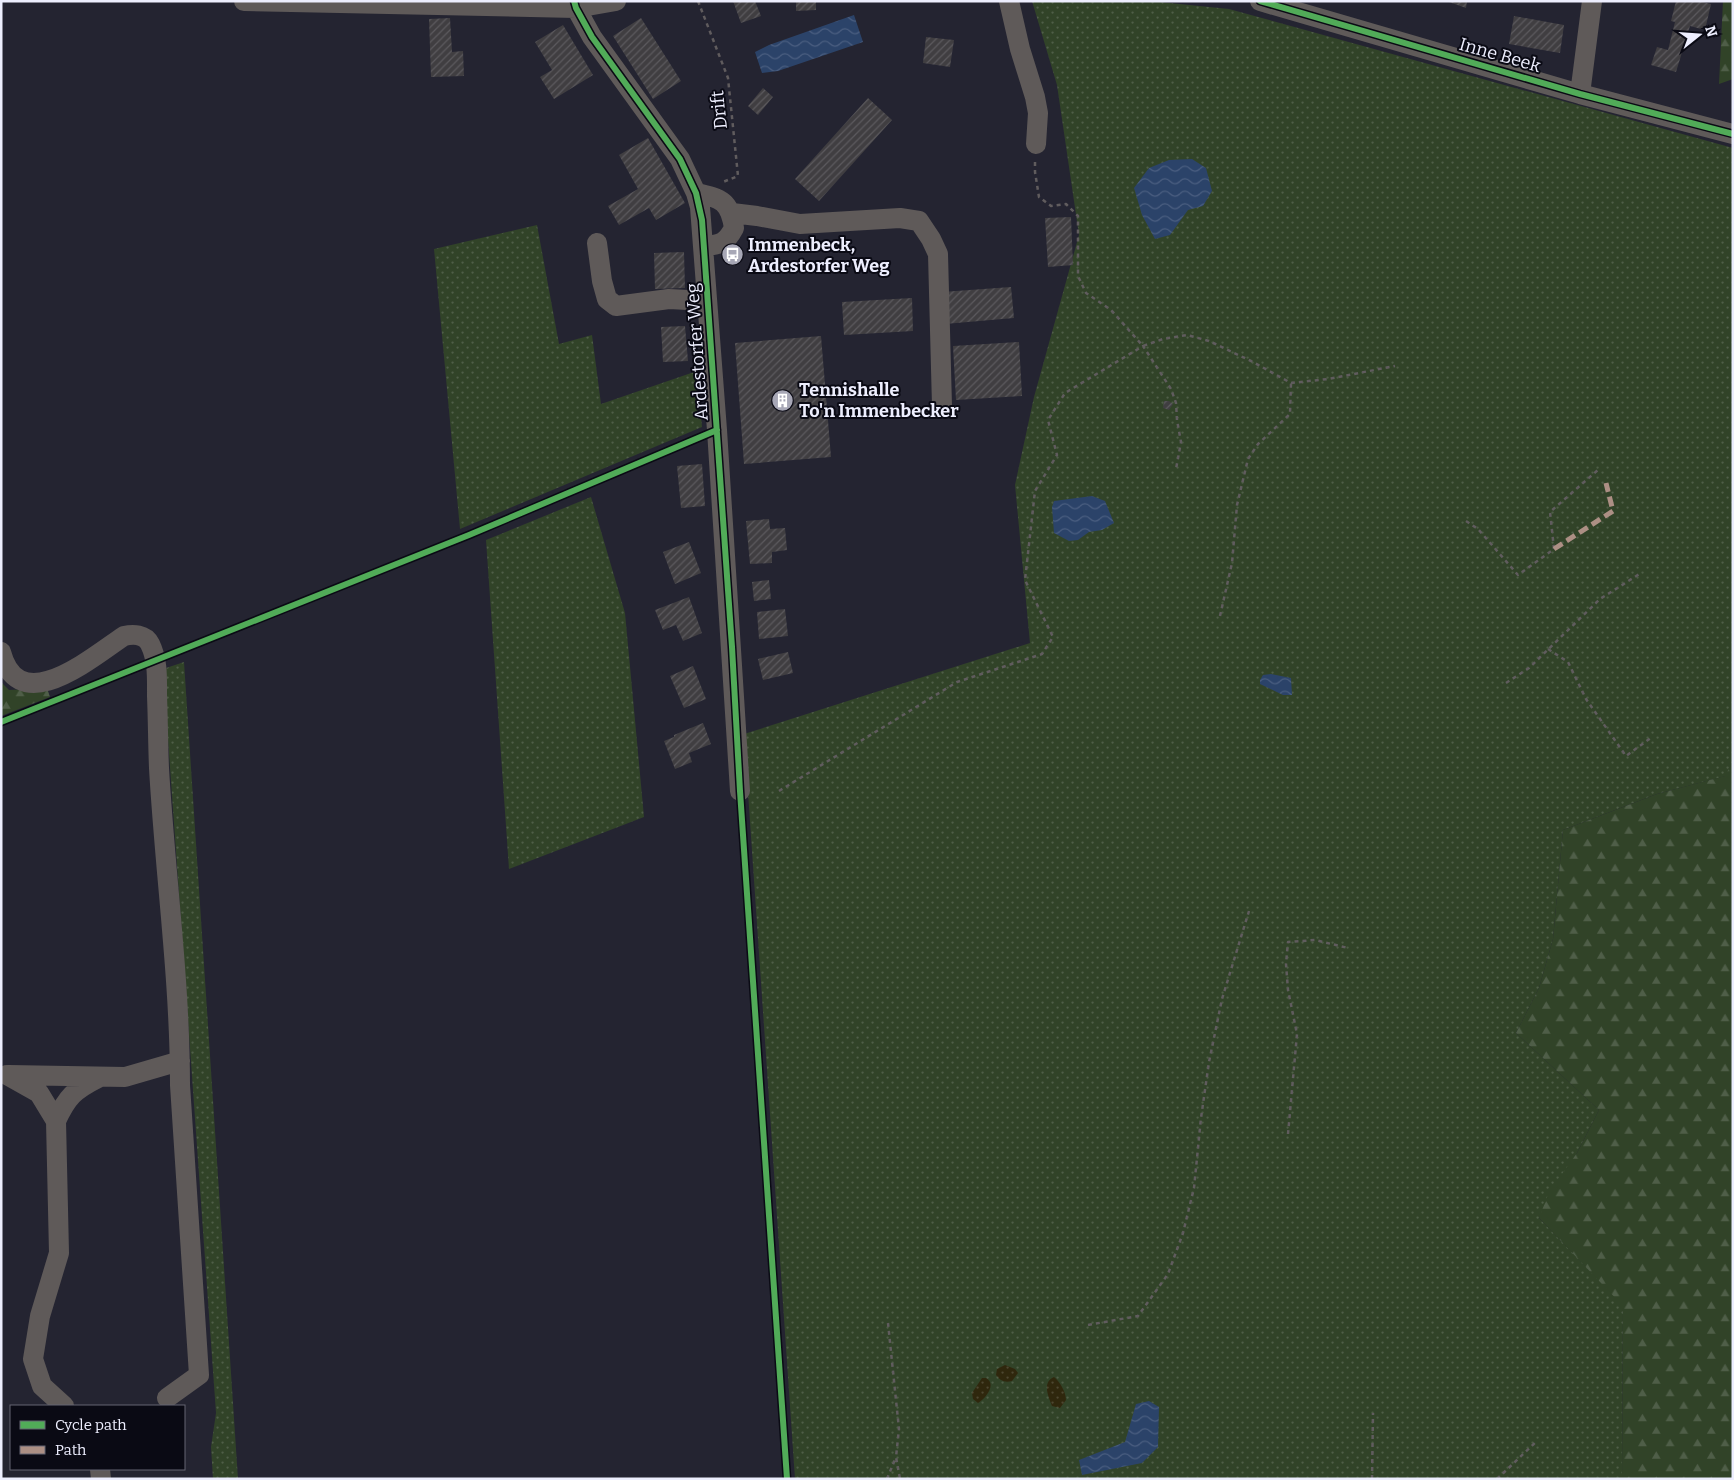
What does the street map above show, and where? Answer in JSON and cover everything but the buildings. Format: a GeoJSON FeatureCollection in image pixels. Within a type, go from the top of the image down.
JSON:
{"type":"FeatureCollection","features":[{"type":"Feature","properties":{"kind":"street"},"geometry":{"type":"LineString","coordinates":[[244,1],[575,5],[616,1]]}},
{"type":"Feature","properties":{"kind":"street"},"geometry":{"type":"LineString","coordinates":[[1009,1],[1038,113],[1036,150]]}},
{"type":"Feature","properties":{"kind":"street","name":"Inne Beek"},"geometry":{"type":"LineString","coordinates":[[1260,1],[1580,94],[1733,134]]}},
{"type":"Feature","properties":{"kind":"street"},"geometry":{"type":"LineString","coordinates":[[1580,94],[1592,1]]}},
{"type":"Feature","properties":{"kind":"street","name":"Ardestorfer Weg"},"geometry":{"type":"LineString","coordinates":[[575,5],[592,37],[680,159],[696,193],[702,220],[732,638],[740,791]]}},
{"type":"Feature","properties":{"kind":"street"},"geometry":{"type":"LineString","coordinates":[[696,193],[723,201],[732,213],[734,228],[727,241],[714,246],[704,246]]}},
{"type":"Feature","properties":{"kind":"street"},"geometry":{"type":"LineString","coordinates":[[732,213],[800,224],[900,218],[919,222],[931,239],[938,254],[942,406]]}},
{"type":"Feature","properties":{"kind":"street"},"geometry":{"type":"LineString","coordinates":[[597,243],[602,281],[607,299],[616,306],[624,307],[664,299],[707,301]]}},
{"type":"Feature","properties":{"kind":"street"},"geometry":{"type":"LineString","coordinates":[[1,652],[4,664],[10,674],[18,680],[30,683],[48,681],[68,672],[84,664],[124,636],[130,634],[142,636],[150,643],[156,660],[159,768],[180,1038],[180,1084],[199,1375],[168,1398]]}},
{"type":"Feature","properties":{"kind":"street"},"geometry":{"type":"LineString","coordinates":[[4,1075],[126,1077],[180,1061]]}},
{"type":"Feature","properties":{"kind":"street"},"geometry":{"type":"LineString","coordinates":[[4,1075],[39,1093],[56,1121]]}},
{"type":"Feature","properties":{"kind":"street"},"geometry":{"type":"LineString","coordinates":[[63,1405],[42,1386],[33,1359],[40,1316],[58,1253],[56,1121],[63,1105],[78,1088],[100,1078]]}},
{"type":"Feature","properties":{"kind":"path"},"geometry":{"type":"LineString","coordinates":[[1036,150],[1035,172],[1040,198],[1051,206],[1066,204],[1078,216],[1078,276],[1086,293],[1111,310],[1143,346],[1171,389],[1176,403],[1177,420],[1182,442],[1176,469]]}},
{"type":"Feature","properties":{"kind":"path"},"geometry":{"type":"LineString","coordinates":[[779,791],[957,682],[1042,654],[1053,637],[1025,580],[1035,491],[1057,455],[1048,420],[1065,393],[1143,346],[1164,339],[1187,335],[1209,341],[1291,383],[1328,379],[1395,366]]}},
{"type":"Feature","properties":{"kind":"path"},"geometry":{"type":"LineString","coordinates":[[1220,616],[1232,564],[1238,505],[1248,459],[1258,444],[1290,414],[1291,383]]}},
{"type":"Feature","properties":{"kind":"path"},"geometry":{"type":"LineString","coordinates":[[1466,522],[1478,529],[1518,575],[1554,549],[1550,512],[1599,469]]}},
{"type":"Feature","properties":{"kind":"path"},"geometry":{"type":"LineString","coordinates":[[1506,683],[1529,668],[1600,599],[1640,573]]}},
{"type":"Feature","properties":{"kind":"path"},"geometry":{"type":"LineString","coordinates":[[1548,649],[1568,662],[1586,699],[1626,756],[1652,737]]}},
{"type":"Feature","properties":{"kind":"path"},"geometry":{"type":"LineString","coordinates":[[1088,1325],[1138,1316],[1168,1274],[1183,1233],[1194,1188],[1209,1062],[1222,999],[1249,910]]}},
{"type":"Feature","properties":{"kind":"path"},"geometry":{"type":"LineString","coordinates":[[1288,1134],[1297,1034],[1288,990],[1286,964],[1288,942],[1315,940],[1348,948]]}},
{"type":"Feature","properties":{"kind":"path"},"geometry":{"type":"LineString","coordinates":[[887,1479],[896,1457],[899,1430],[888,1323]]}},
{"type":"Feature","properties":{"kind":"path"},"geometry":{"type":"LineString","coordinates":[[1372,1479],[1373,1413]]}},
{"type":"Feature","properties":{"kind":"path"},"geometry":{"type":"LineString","coordinates":[[1497,1479],[1537,1441]]}},
{"type":"Feature","properties":{"kind":"path"},"geometry":{"type":"LineString","coordinates":[[896,1457],[900,1479]]}},
{"type":"Feature","properties":{"kind":"green space"},"geometry":{"type":"Polygon","coordinates":[[[1032,1],[1150,1],[1229,9],[1733,148],[1733,761],[1726,776],[1657,794],[1563,830],[1553,939],[1539,988],[1516,1033],[1599,1110],[1577,1153],[1539,1218],[1623,1305],[1622,1479],[795,1479],[744,734],[1030,643],[1015,485],[1034,397],[1079,235],[1057,85],[1032,1]]]}},
{"type":"Feature","properties":{"kind":"green space"},"geometry":{"type":"Polygon","coordinates":[[[1723,1],[1733,1],[1733,79],[1719,84],[1723,1]]]}},
{"type":"Feature","properties":{"kind":"green space"},"geometry":{"type":"Polygon","coordinates":[[[537,225],[559,344],[592,335],[601,404],[697,371],[702,427],[460,529],[434,249],[537,225]]]}},
{"type":"Feature","properties":{"kind":"green space"},"geometry":{"type":"Polygon","coordinates":[[[591,497],[625,613],[644,817],[509,869],[486,540],[591,497]]]}},
{"type":"Feature","properties":{"kind":"green space"},"geometry":{"type":"Polygon","coordinates":[[[184,662],[238,1479],[213,1479],[211,1447],[216,1413],[163,669],[184,662]]]}},
{"type":"Feature","properties":{"kind":"green space"},"geometry":{"type":"Polygon","coordinates":[[[1,682],[9,690],[47,688],[50,697],[1,716],[1,682]]]}},
{"type":"Feature","properties":{"kind":"green space"},"geometry":{"type":"Polygon","coordinates":[[[1733,761],[1733,1479],[1622,1479],[1623,1306],[1539,1218],[1549,1192],[1577,1153],[1599,1110],[1516,1033],[1539,988],[1553,939],[1563,830],[1657,794],[1725,776],[1733,761]]]}},
{"type":"Feature","properties":{"kind":"sand"},"geometry":{"type":"Polygon","coordinates":[[[1005,1365],[1015,1369],[1018,1373],[1012,1381],[1003,1381],[996,1375],[997,1369],[1005,1365]]]}},
{"type":"Feature","properties":{"kind":"sand"},"geometry":{"type":"Polygon","coordinates":[[[1054,1377],[1062,1387],[1066,1397],[1060,1408],[1052,1406],[1048,1394],[1048,1382],[1054,1377]]]}},
{"type":"Feature","properties":{"kind":"sand"},"geometry":{"type":"Polygon","coordinates":[[[982,1378],[986,1378],[991,1384],[987,1394],[978,1403],[973,1399],[972,1393],[982,1378]]]}},
{"type":"Feature","properties":{"kind":"water"},"geometry":{"type":"Polygon","coordinates":[[[854,15],[863,42],[778,71],[762,73],[755,52],[769,45],[854,15]]]}},
{"type":"Feature","properties":{"kind":"water"},"geometry":{"type":"Polygon","coordinates":[[[1192,159],[1206,168],[1212,191],[1203,206],[1188,210],[1170,235],[1155,239],[1142,215],[1134,188],[1149,168],[1169,160],[1192,159]]]}},
{"type":"Feature","properties":{"kind":"water"},"geometry":{"type":"Polygon","coordinates":[[[1092,496],[1105,501],[1114,523],[1102,530],[1089,532],[1078,540],[1069,541],[1054,533],[1052,507],[1054,501],[1092,496]]]}},
{"type":"Feature","properties":{"kind":"water"},"geometry":{"type":"Polygon","coordinates":[[[1271,674],[1291,678],[1292,695],[1283,695],[1260,684],[1263,675],[1271,674]]]}},
{"type":"Feature","properties":{"kind":"water"},"geometry":{"type":"Polygon","coordinates":[[[1149,1401],[1159,1407],[1158,1447],[1142,1463],[1082,1475],[1079,1460],[1125,1442],[1136,1404],[1149,1401]]]}},
{"type":"Feature","properties":{"kind":"marked path"},"geometry":{"type":"LineString","coordinates":[[1554,549],[1613,511],[1606,483]]}},
{"type":"Feature","properties":{"kind":"cycle path"},"geometry":{"type":"LineString","coordinates":[[574,1],[592,37],[680,159],[696,193],[702,220],[787,1479]]}},
{"type":"Feature","properties":{"kind":"cycle path"},"geometry":{"type":"LineString","coordinates":[[1260,1],[1580,94],[1733,134]]}},
{"type":"Feature","properties":{"kind":"cycle path"},"geometry":{"type":"LineString","coordinates":[[1,722],[469,535],[717,430]]}},
{"type":"Feature","properties":{"kind":"place","name":"Immenbeck, Ardestorfer Weg"},"geometry":{"type":"Point","coordinates":[732,255]}},
{"type":"Feature","properties":{"kind":"place","name":"Tennishalle To'n Immenbecker"},"geometry":{"type":"Point","coordinates":[783,400]}}]}
